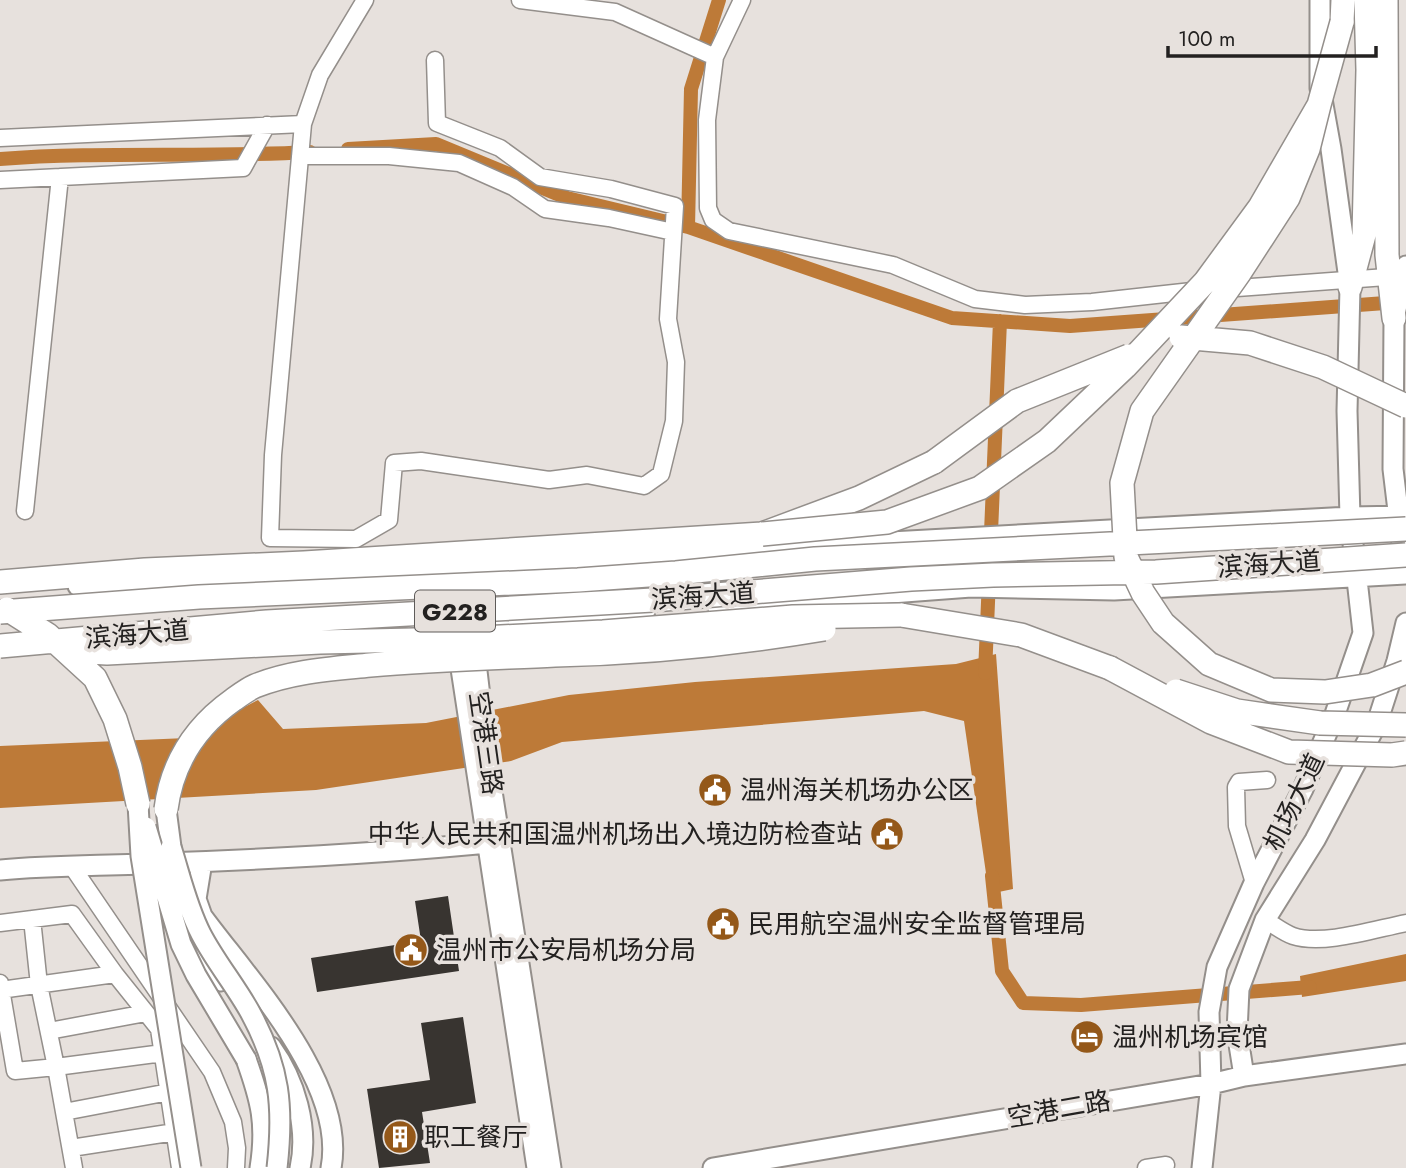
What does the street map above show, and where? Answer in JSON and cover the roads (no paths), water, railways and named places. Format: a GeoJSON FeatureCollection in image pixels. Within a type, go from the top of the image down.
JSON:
{"type":"FeatureCollection","features":[{"type":"Feature","properties":{"kind":"highway"},"geometry":{"type":"LineString","coordinates":[[1366,0],[1376,205],[1396,301]]}},
{"type":"Feature","properties":{"kind":"highway"},"geometry":{"type":"LineString","coordinates":[[1350,300],[1364,234],[1376,205],[1386,0]]}},
{"type":"Feature","properties":{"kind":"highway"},"geometry":{"type":"LineString","coordinates":[[1343,11],[1308,149],[1288,198],[1240,272],[1142,411],[1122,483],[1126,557],[1143,593],[1163,623],[1209,664],[1270,690],[1325,692],[1372,685],[1406,673]]}},
{"type":"Feature","properties":{"kind":"highway"},"geometry":{"type":"LineString","coordinates":[[0,582],[145,570],[331,562],[762,534],[887,522],[979,488],[1047,441],[1125,367],[1205,282],[1260,207],[1319,105]]}},
{"type":"Feature","properties":{"kind":"highway"},"geometry":{"type":"LineString","coordinates":[[762,534],[859,498],[934,462],[1017,401],[1179,336],[1250,343],[1323,367],[1406,406]]}},
{"type":"Feature","properties":{"kind":"highway","name":"滨海大道"},"geometry":{"type":"LineString","coordinates":[[0,612],[199,597],[590,579],[815,559],[1403,521]]}},
{"type":"Feature","properties":{"kind":"highway","name":"滨海大道"},"geometry":{"type":"LineString","coordinates":[[1,649],[267,622],[653,600],[911,579],[1156,572],[1406,555]]}},
{"type":"Feature","properties":{"kind":"highway"},"geometry":{"type":"LineString","coordinates":[[0,605],[48,635],[95,678],[115,719],[138,804]]}},
{"type":"Feature","properties":{"kind":"highway"},"geometry":{"type":"LineString","coordinates":[[1,649],[107,653],[603,632],[793,617],[901,615],[1021,635],[1237,711],[1320,723],[1406,725]]}},
{"type":"Feature","properties":{"kind":"highway"},"geometry":{"type":"LineString","coordinates":[[166,809],[169,785],[183,753],[202,727],[253,686],[302,671],[443,659],[571,655],[669,648],[806,631],[901,615]]}},
{"type":"Feature","properties":{"kind":"highway"},"geometry":{"type":"LineString","coordinates":[[1110,668],[1211,722],[1289,752],[1392,755],[1406,753]]}},
{"type":"Feature","properties":{"kind":"main road","name":"机场大道"},"geometry":{"type":"LineString","coordinates":[[1202,1168],[1211,1084],[1209,1012],[1216,967],[1254,883],[1303,789],[1335,714],[1363,633],[1350,517],[1347,411],[1350,300],[1331,149],[1320,88],[1320,0]]}},
{"type":"Feature","properties":{"kind":"main road"},"geometry":{"type":"LineString","coordinates":[[1,649],[462,625],[971,587],[1114,590],[1406,575],[1403,521],[1393,468],[1396,301],[1406,266]]}},
{"type":"Feature","properties":{"kind":"main road"},"geometry":{"type":"LineString","coordinates":[[0,590],[1350,517],[1403,521]]}},
{"type":"Feature","properties":{"kind":"main road","name":"空港三路"},"geometry":{"type":"LineString","coordinates":[[455,567],[537,1168]]}},
{"type":"Feature","properties":{"kind":"main road","name":"机场大道"},"geometry":{"type":"LineString","coordinates":[[1244,1076],[1237,1032],[1239,989],[1265,920],[1315,840],[1377,723],[1406,623]]}},
{"type":"Feature","properties":{"kind":"main road"},"geometry":{"type":"LineString","coordinates":[[138,804],[181,944],[196,975],[246,1059]]}},
{"type":"Feature","properties":{"kind":"main road"},"geometry":{"type":"LineString","coordinates":[[138,804],[141,856],[191,1168]]}},
{"type":"Feature","properties":{"kind":"main road"},"geometry":{"type":"LineString","coordinates":[[166,809],[172,896],[190,941],[279,1058],[296,1100],[303,1127],[304,1150],[300,1168]]}},
{"type":"Feature","properties":{"kind":"main road"},"geometry":{"type":"LineString","coordinates":[[0,870],[169,855],[202,862],[493,843]]}},
{"type":"Feature","properties":{"kind":"main road","name":"空港三路"},"geometry":{"type":"LineString","coordinates":[[493,843],[551,1168]]}},
{"type":"Feature","properties":{"kind":"main road"},"geometry":{"type":"LineString","coordinates":[[169,855],[183,926],[246,1059],[256,1087],[265,1137],[260,1168]]}},
{"type":"Feature","properties":{"kind":"main road"},"geometry":{"type":"LineString","coordinates":[[169,855],[201,933],[251,1013],[272,1061],[280,1097],[276,1168]]}},
{"type":"Feature","properties":{"kind":"main road"},"geometry":{"type":"LineString","coordinates":[[202,862],[197,899],[202,916],[283,1026],[319,1084],[328,1110],[332,1137],[331,1168]]}},
{"type":"Feature","properties":{"kind":"main road","name":"空港二路"},"geometry":{"type":"LineString","coordinates":[[713,1168],[1211,1084],[1244,1076],[1406,1054]]}},
{"type":"Feature","properties":{"kind":"street"},"geometry":{"type":"LineString","coordinates":[[365,0],[320,75],[303,124],[273,455],[270,538],[356,539],[388,520],[394,463],[421,461],[549,480],[587,475],[644,486],[661,474],[674,421],[676,362],[668,318],[675,206],[611,189],[540,177],[500,148],[437,123],[435,60]]}},
{"type":"Feature","properties":{"kind":"street"},"geometry":{"type":"LineString","coordinates":[[520,0],[615,12],[715,57]]}},
{"type":"Feature","properties":{"kind":"street"},"geometry":{"type":"LineString","coordinates":[[742,0],[715,57],[707,120],[708,208],[713,220],[729,231],[893,265],[975,299],[1025,305],[1396,301]]}},
{"type":"Feature","properties":{"kind":"street"},"geometry":{"type":"LineString","coordinates":[[0,138],[303,124]]}},
{"type":"Feature","properties":{"kind":"street"},"geometry":{"type":"LineString","coordinates":[[0,180],[243,168],[267,125]]}},
{"type":"Feature","properties":{"kind":"street"},"geometry":{"type":"LineString","coordinates":[[300,151],[459,163],[513,187],[545,209],[673,227]]}},
{"type":"Feature","properties":{"kind":"street"},"geometry":{"type":"LineString","coordinates":[[25,511],[60,177]]}},
{"type":"Feature","properties":{"kind":"street"},"geometry":{"type":"LineString","coordinates":[[1254,883],[1237,826],[1236,787],[1239,782],[1267,780]]}},
{"type":"Feature","properties":{"kind":"street"},"geometry":{"type":"LineString","coordinates":[[71,865],[212,1072],[233,1122],[237,1148],[236,1168]]}},
{"type":"Feature","properties":{"kind":"street"},"geometry":{"type":"LineString","coordinates":[[0,923],[72,914],[159,1029],[180,1168]]}},
{"type":"Feature","properties":{"kind":"street"},"geometry":{"type":"LineString","coordinates":[[32,919],[40,985],[74,1168]]}},
{"type":"Feature","properties":{"kind":"street"},"geometry":{"type":"LineString","coordinates":[[1265,920],[1292,936],[1308,939],[1335,937],[1406,923]]}},
{"type":"Feature","properties":{"kind":"street"},"geometry":{"type":"LineString","coordinates":[[116,974],[0,988],[15,1071],[163,1052]]}},
{"type":"Feature","properties":{"kind":"street"},"geometry":{"type":"LineString","coordinates":[[49,1031],[146,1013]]}},
{"type":"Feature","properties":{"kind":"street"},"geometry":{"type":"LineString","coordinates":[[64,1112],[169,1092]]}},
{"type":"Feature","properties":{"kind":"street"},"geometry":{"type":"LineString","coordinates":[[71,1148],[175,1132]]}},
{"type":"Feature","properties":{"kind":"street"},"geometry":{"type":"LineString","coordinates":[[1146,1168],[1166,1165]]}},
{"type":"Feature","properties":{"kind":"waterway"},"geometry":{"type":"LineString","coordinates":[[688,227],[691,89],[719,0]]}},
{"type":"Feature","properties":{"kind":"waterway"},"geometry":{"type":"LineString","coordinates":[[348,149],[436,144],[567,198],[688,227],[952,318],[1070,326],[1399,302]]}},
{"type":"Feature","properties":{"kind":"waterway"},"geometry":{"type":"LineString","coordinates":[[0,159],[77,155],[310,152]]}},
{"type":"Feature","properties":{"kind":"waterway"},"geometry":{"type":"LineString","coordinates":[[985,673],[1000,321]]}},
{"type":"Feature","properties":{"kind":"waterway"},"geometry":{"type":"LineString","coordinates":[[992,876],[1002,971],[1023,1003],[1081,1005],[1310,987]]}},
{"type":"Feature","properties":{"kind":"place","name":"温州海关机场办公区"},"geometry":{"type":"Point","coordinates":[715,790]}},
{"type":"Feature","properties":{"kind":"place","name":"中华人民共和国温州机场出入境边防检查站"},"geometry":{"type":"Point","coordinates":[887,834]}},
{"type":"Feature","properties":{"kind":"place","name":"民用航空温州安全监督管理局"},"geometry":{"type":"Point","coordinates":[723,924]}},
{"type":"Feature","properties":{"kind":"place","name":"温州市公安局机场分局"},"geometry":{"type":"Point","coordinates":[411,950]}},
{"type":"Feature","properties":{"kind":"place","name":"温州机场宾馆"},"geometry":{"type":"Point","coordinates":[1087,1037]}},
{"type":"Feature","properties":{"kind":"place","name":"职工餐厅"},"geometry":{"type":"Point","coordinates":[400,1137]}}]}
